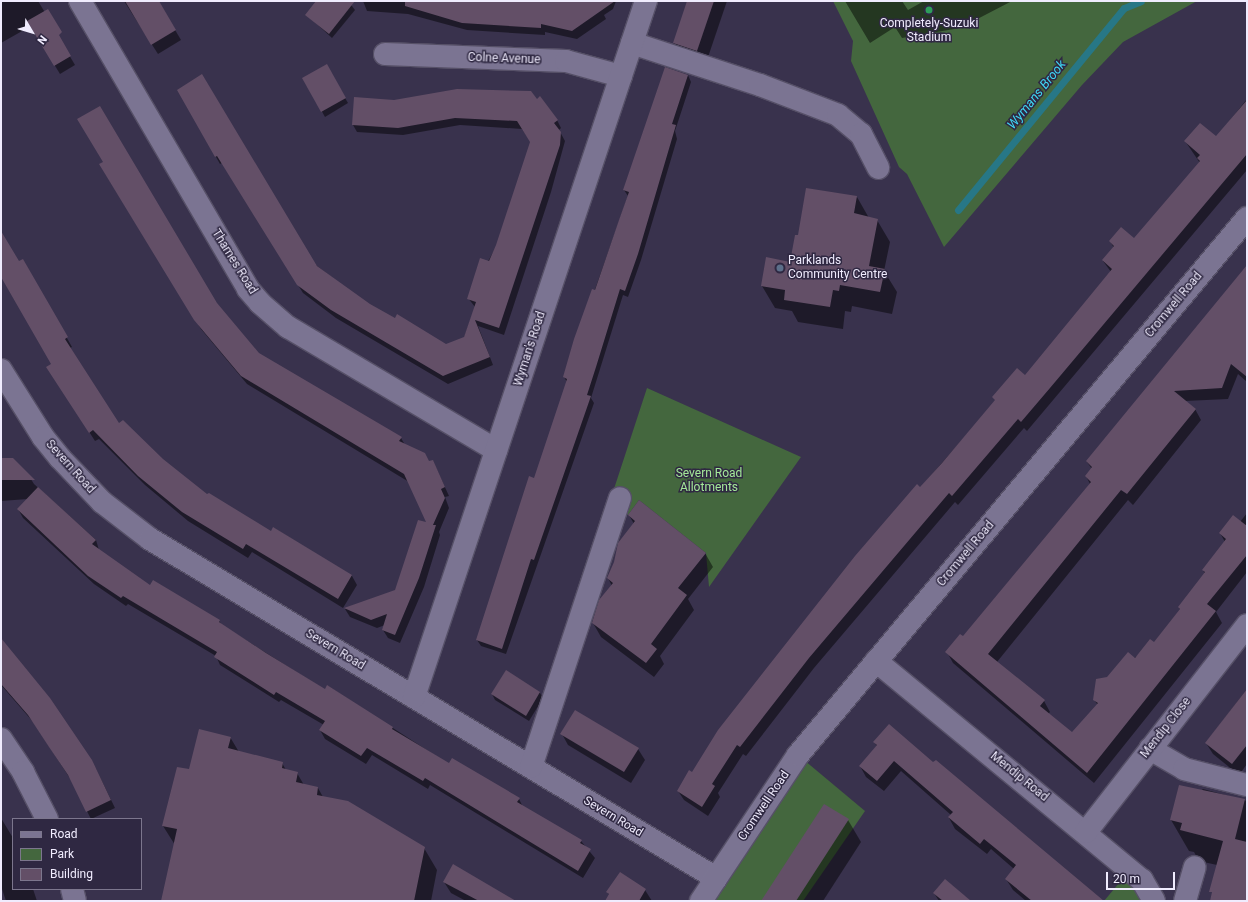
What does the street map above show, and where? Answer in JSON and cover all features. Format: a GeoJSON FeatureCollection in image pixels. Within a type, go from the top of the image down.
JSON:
{"type":"FeatureCollection","features":[{"type":"Feature","properties":{"kind":"street","name":"Thames Road"},"geometry":{"type":"LineString","coordinates":[[80,1],[248,289],[260,303],[288,327],[496,450]]}},
{"type":"Feature","properties":{"kind":"street","name":"Wyman's Road"},"geometry":{"type":"LineString","coordinates":[[414,697],[646,1]]}},
{"type":"Feature","properties":{"kind":"street"},"geometry":{"type":"LineString","coordinates":[[632,43],[760,86],[838,115],[861,134],[878,168]]}},
{"type":"Feature","properties":{"kind":"street","name":"Colne Avenue"},"geometry":{"type":"LineString","coordinates":[[385,54],[566,61],[621,76]]}},
{"type":"Feature","properties":{"kind":"street","name":"Cromwell Road"},"geometry":{"type":"LineString","coordinates":[[701,901],[798,755],[1247,218]]}},
{"type":"Feature","properties":{"kind":"street","name":"Severn Road"},"geometry":{"type":"LineString","coordinates":[[2,372],[44,438],[60,458],[102,502],[150,539],[716,878]]}},
{"type":"Feature","properties":{"kind":"street"},"geometry":{"type":"LineString","coordinates":[[531,767],[620,498]]}},
{"type":"Feature","properties":{"kind":"street","name":"Mendip Close"},"geometry":{"type":"LineString","coordinates":[[1086,832],[1247,625]]}},
{"type":"Feature","properties":{"kind":"street","name":"Mendip Road"},"geometry":{"type":"LineString","coordinates":[[876,661],[1086,832],[1142,880],[1154,901]]}},
{"type":"Feature","properties":{"kind":"street"},"geometry":{"type":"LineString","coordinates":[[1,738],[23,772],[46,818]]}},
{"type":"Feature","properties":{"kind":"street"},"geometry":{"type":"LineString","coordinates":[[1150,749],[1184,769],[1247,785]]}},
{"type":"Feature","properties":{"kind":"street"},"geometry":{"type":"LineString","coordinates":[[1185,901],[1195,867]]}},
{"type":"Feature","properties":{"kind":"street"},"geometry":{"type":"LineString","coordinates":[[72,890],[75,901]]}},
{"type":"Feature","properties":{"kind":"green space"},"geometry":{"type":"Polygon","coordinates":[[[833,1],[1197,1],[1123,42],[1082,85],[944,247],[907,174],[899,167],[851,61],[853,41],[833,1]]]}},
{"type":"Feature","properties":{"kind":"green space","name":"Severn Road Allotments"},"geometry":{"type":"Polygon","coordinates":[[[647,388],[801,457],[709,587],[706,553],[639,500],[628,515],[610,501],[647,388]]]}},
{"type":"Feature","properties":{"kind":"green space"},"geometry":{"type":"Polygon","coordinates":[[[798,755],[865,811],[803,901],[701,901],[798,755]]]}},
{"type":"Feature","properties":{"kind":"green space"},"geometry":{"type":"Polygon","coordinates":[[[1130,870],[1154,901],[1104,901],[1130,870]]]}},
{"type":"Feature","properties":{"kind":"building"},"geometry":{"type":"Polygon","coordinates":[[[125,1],[159,1],[176,30],[151,45],[125,1]]]}},
{"type":"Feature","properties":{"kind":"building"},"geometry":{"type":"Polygon","coordinates":[[[316,1],[355,1],[329,34],[305,15],[316,1]]]}},
{"type":"Feature","properties":{"kind":"building"},"geometry":{"type":"Polygon","coordinates":[[[405,1],[615,1],[572,31],[541,24],[541,28],[462,23],[405,6],[405,1]]]}},
{"type":"Feature","properties":{"kind":"building"},"geometry":{"type":"Polygon","coordinates":[[[687,1],[714,1],[697,51],[673,43],[687,1]]]}},
{"type":"Feature","properties":{"kind":"building"},"geometry":{"type":"Polygon","coordinates":[[[48,9],[62,32],[59,35],[71,56],[54,66],[27,21],[48,9]]]}},
{"type":"Feature","properties":{"kind":"building"},"geometry":{"type":"Polygon","coordinates":[[[327,64],[346,98],[321,112],[302,78],[327,64]]]}},
{"type":"Feature","properties":{"kind":"building"},"geometry":{"type":"Polygon","coordinates":[[[665,67],[688,75],[672,124],[676,125],[638,254],[625,291],[620,289],[587,395],[591,396],[534,560],[531,559],[502,649],[476,640],[529,476],[534,478],[567,379],[563,377],[574,339],[592,289],[595,290],[629,192],[623,190],[665,67]]]}},
{"type":"Feature","properties":{"kind":"building"},"geometry":{"type":"Polygon","coordinates":[[[202,74],[317,266],[370,304],[395,318],[397,314],[446,344],[464,337],[476,302],[467,299],[480,258],[489,261],[496,245],[530,142],[517,121],[455,118],[398,128],[352,125],[354,97],[394,100],[457,89],[531,91],[537,99],[540,96],[558,120],[554,123],[561,132],[560,145],[499,328],[475,320],[490,357],[443,376],[331,310],[297,285],[217,156],[215,157],[177,90],[202,74]]]}},
{"type":"Feature","properties":{"kind":"building"},"geometry":{"type":"Polygon","coordinates":[[[1247,100],[1247,154],[1021,422],[1018,419],[952,496],[949,493],[809,658],[740,747],[737,745],[712,784],[715,786],[702,807],[677,791],[689,770],[692,772],[718,730],[855,556],[917,484],[920,487],[942,463],[995,400],[992,397],[1017,368],[1025,375],[1112,269],[1102,260],[1114,246],[1109,241],[1121,227],[1134,238],[1200,161],[1197,158],[1200,155],[1184,141],[1200,123],[1216,136],[1247,100]]]}},
{"type":"Feature","properties":{"kind":"building"},"geometry":{"type":"Polygon","coordinates":[[[100,106],[217,303],[259,353],[402,437],[399,441],[425,453],[429,461],[433,460],[445,487],[441,489],[445,498],[433,525],[436,525],[419,578],[395,635],[382,630],[387,614],[371,620],[344,608],[395,590],[418,520],[426,522],[404,474],[241,376],[194,320],[99,164],[103,162],[77,119],[100,106]]]}},
{"type":"Feature","properties":{"kind":"building"},"geometry":{"type":"Polygon","coordinates":[[[806,188],[857,196],[854,213],[878,219],[869,266],[885,269],[880,292],[840,285],[839,291],[833,290],[830,307],[784,300],[785,290],[761,286],[766,257],[790,262],[795,235],[798,235],[806,188]]]}},
{"type":"Feature","properties":{"kind":"building"},"geometry":{"type":"Polygon","coordinates":[[[1,231],[19,261],[23,259],[68,337],[65,339],[119,423],[123,420],[163,459],[207,494],[209,493],[271,531],[273,527],[352,575],[338,599],[246,544],[243,549],[182,512],[138,476],[93,430],[89,433],[46,367],[51,364],[1,277],[1,231]]]}},
{"type":"Feature","properties":{"kind":"building"},"geometry":{"type":"Polygon","coordinates":[[[1247,265],[1247,377],[1231,364],[1222,388],[1174,391],[1196,409],[1127,494],[1121,490],[988,654],[1045,700],[1040,706],[1072,732],[1098,703],[1093,700],[1096,679],[1107,677],[1128,652],[1135,658],[1150,639],[1154,642],[1180,609],[1178,607],[1205,572],[1202,570],[1226,539],[1219,533],[1233,515],[1247,526],[1247,555],[1207,604],[1216,611],[1087,773],[945,652],[960,634],[963,636],[1091,482],[1085,476],[1092,467],[1086,461],[1247,265]]]}},
{"type":"Feature","properties":{"kind":"building"},"geometry":{"type":"Polygon","coordinates":[[[1,458],[13,458],[35,480],[1,480],[1,458]]]}},
{"type":"Feature","properties":{"kind":"building"},"geometry":{"type":"Polygon","coordinates":[[[38,487],[96,540],[92,544],[150,585],[153,580],[220,620],[219,622],[266,653],[325,689],[327,685],[393,727],[392,729],[449,763],[452,758],[520,798],[517,802],[582,840],[580,843],[591,849],[578,871],[425,778],[423,781],[367,748],[361,756],[319,730],[325,721],[276,692],[274,695],[214,657],[217,652],[123,596],[121,598],[88,576],[17,509],[38,487]]]}},
{"type":"Feature","properties":{"kind":"building"},"geometry":{"type":"Polygon","coordinates":[[[639,500],[706,553],[678,588],[687,595],[651,644],[657,649],[646,663],[592,623],[599,600],[613,583],[607,578],[614,562],[618,543],[635,521],[628,515],[639,500]]]}},
{"type":"Feature","properties":{"kind":"building"},"geometry":{"type":"Polygon","coordinates":[[[1,638],[50,698],[92,760],[111,800],[86,812],[68,775],[28,715],[1,684],[1,638]]]}},
{"type":"Feature","properties":{"kind":"building"},"geometry":{"type":"Polygon","coordinates":[[[506,670],[540,692],[526,716],[491,694],[506,670]]]}},
{"type":"Feature","properties":{"kind":"building"},"geometry":{"type":"Polygon","coordinates":[[[1247,689],[1247,745],[1232,764],[1205,743],[1247,689]]]}},
{"type":"Feature","properties":{"kind":"building"},"geometry":{"type":"Polygon","coordinates":[[[575,710],[639,748],[624,772],[560,734],[575,710]]]}},
{"type":"Feature","properties":{"kind":"building"},"geometry":{"type":"Polygon","coordinates":[[[889,724],[933,762],[936,760],[1104,901],[1032,901],[1005,879],[1016,865],[984,839],[980,844],[948,817],[953,812],[894,761],[877,781],[859,766],[877,745],[873,742],[889,724]]]}},
{"type":"Feature","properties":{"kind":"building"},"geometry":{"type":"Polygon","coordinates":[[[199,729],[231,737],[228,748],[283,762],[282,768],[298,772],[296,782],[318,787],[317,795],[348,801],[425,847],[414,901],[161,901],[177,829],[162,826],[177,767],[189,769],[199,729]]]}},
{"type":"Feature","properties":{"kind":"building"},"geometry":{"type":"Polygon","coordinates":[[[1179,785],[1245,799],[1235,839],[1247,842],[1247,901],[1210,901],[1212,892],[1209,892],[1223,841],[1180,830],[1182,823],[1170,820],[1179,785]]]}},
{"type":"Feature","properties":{"kind":"building"},"geometry":{"type":"Polygon","coordinates":[[[824,804],[849,819],[796,901],[761,901],[824,804]]]}},
{"type":"Feature","properties":{"kind":"building"},"geometry":{"type":"Polygon","coordinates":[[[453,864],[516,901],[479,901],[443,882],[453,864]]]}},
{"type":"Feature","properties":{"kind":"building"},"geometry":{"type":"Polygon","coordinates":[[[620,872],[646,889],[639,901],[605,901],[609,894],[606,892],[620,872]]]}},
{"type":"Feature","properties":{"kind":"building"},"geometry":{"type":"Polygon","coordinates":[[[945,879],[971,901],[943,901],[933,893],[945,879]]]}},
{"type":"Feature","properties":{"kind":"waterway","name":"Wymans Brook"},"geometry":{"type":"LineString","coordinates":[[958,210],[1124,8],[1141,1]]}},
{"type":"Feature","properties":{"kind":"place","name":"Completely-Suzuki Stadium"},"geometry":{"type":"Point","coordinates":[929,10]}},
{"type":"Feature","properties":{"kind":"place","name":"Parklands Community Centre"},"geometry":{"type":"Point","coordinates":[780,268]}}]}
